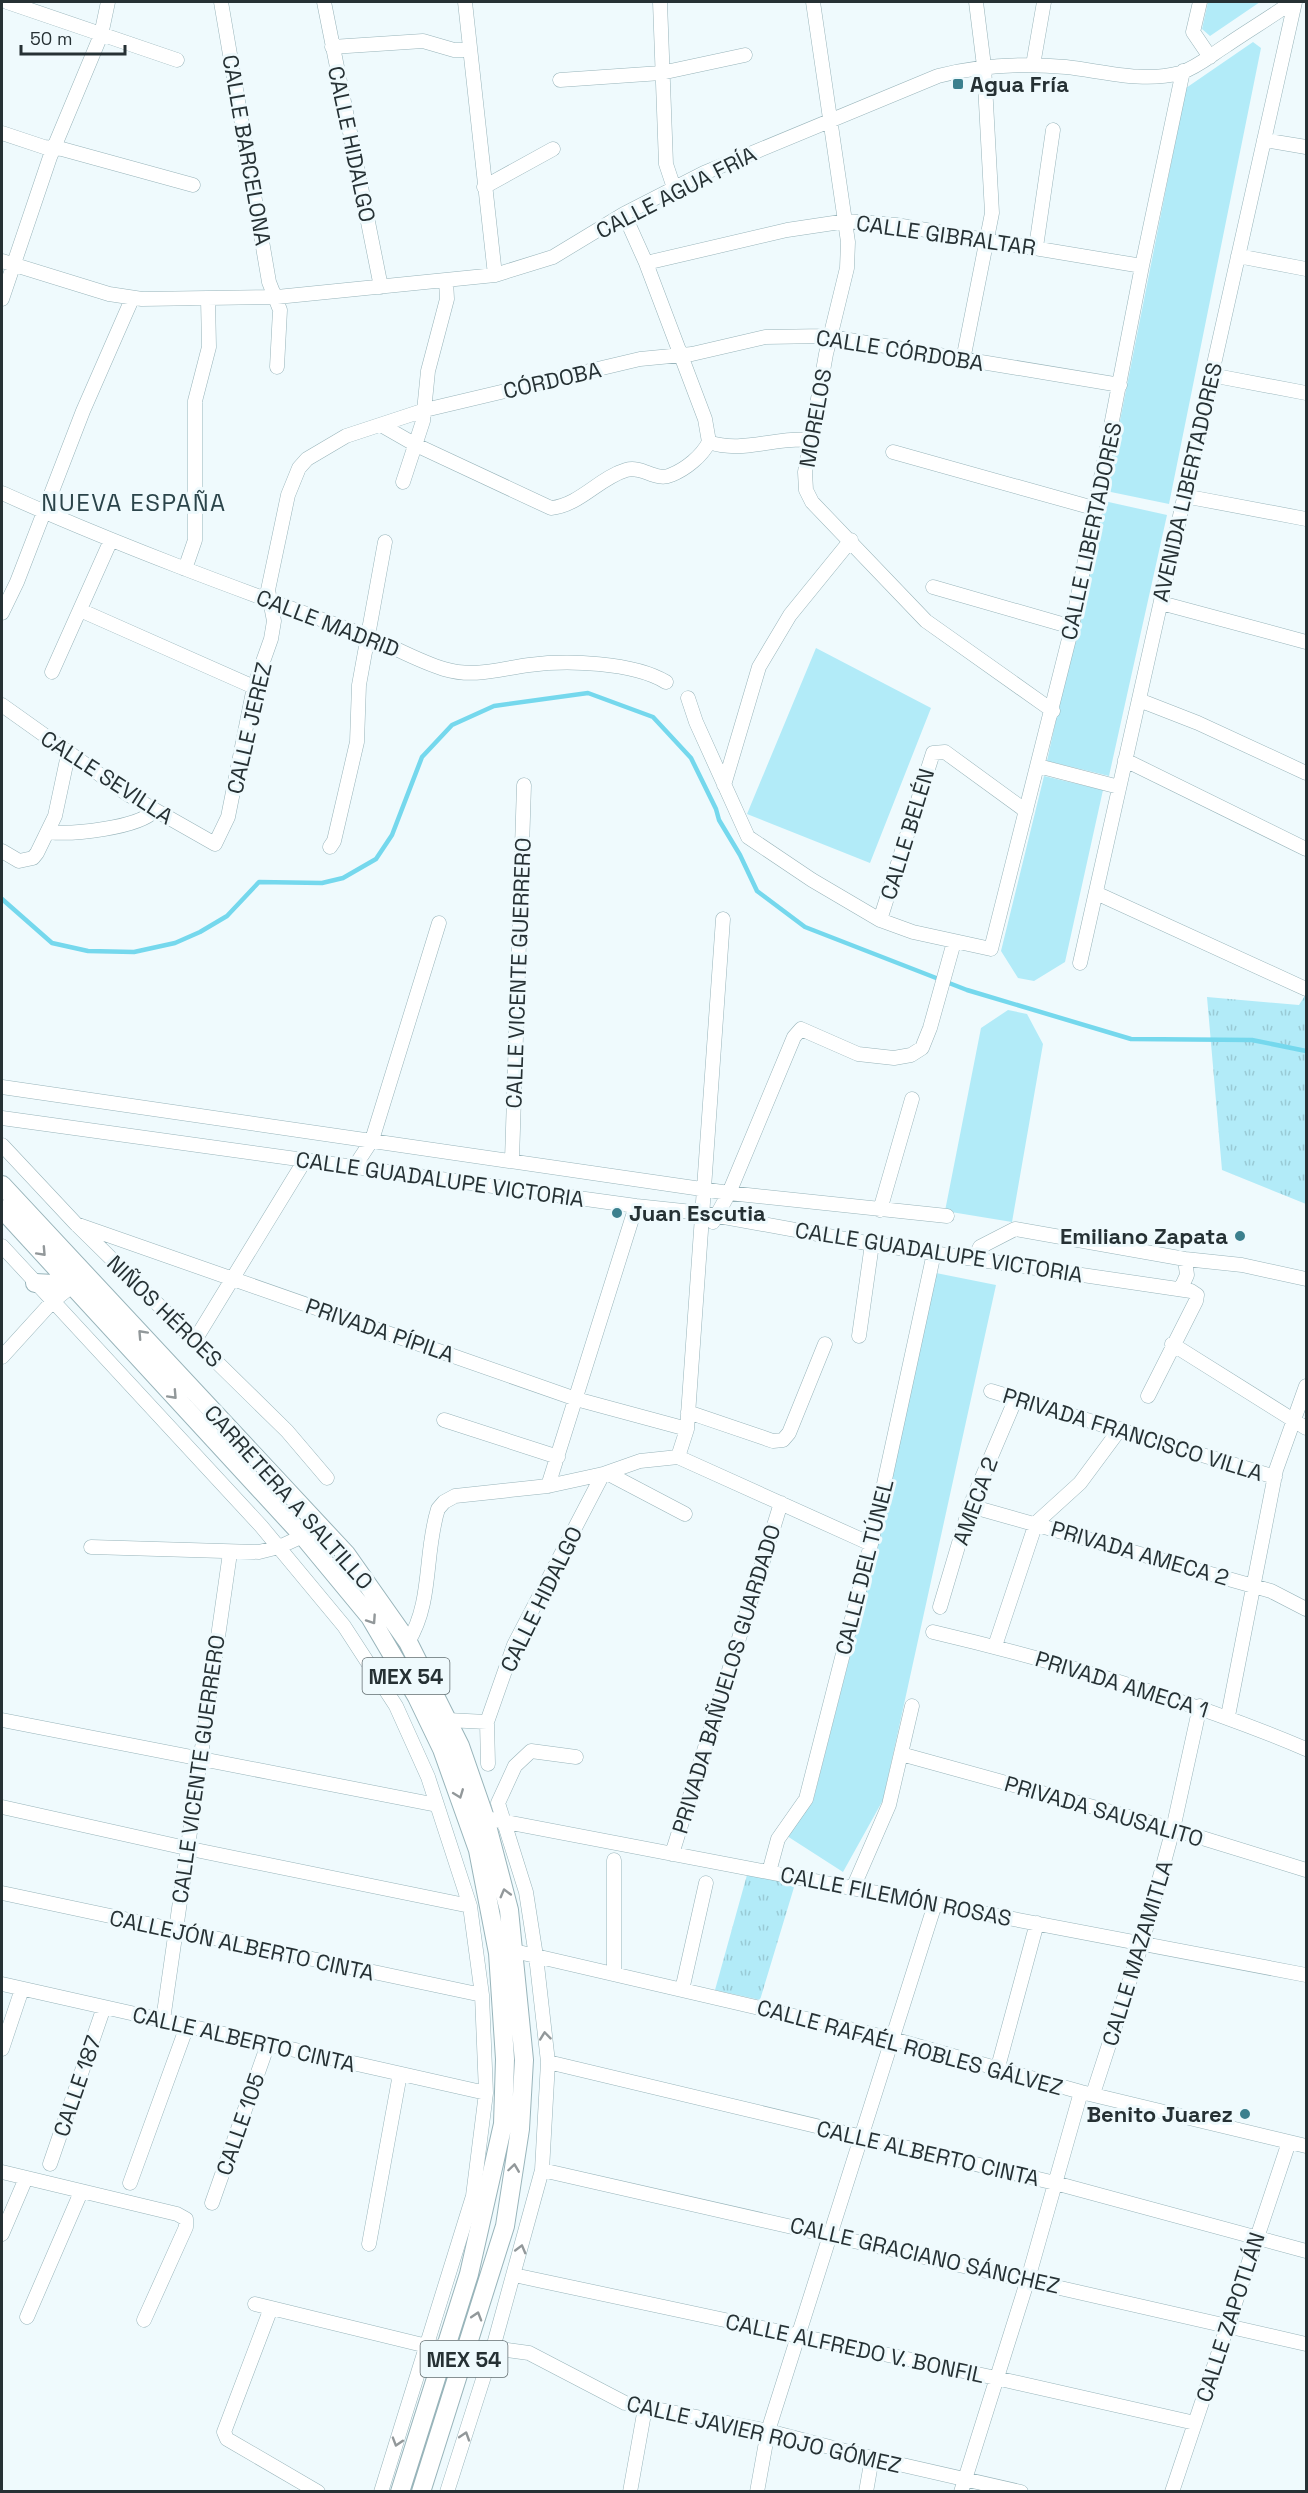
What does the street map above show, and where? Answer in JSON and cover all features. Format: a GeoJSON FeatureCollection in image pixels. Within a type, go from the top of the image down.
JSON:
{"type":"FeatureCollection","features":[{"type":"Feature","properties":{"kind":"main road","name":"CARRETERA A SALTILLO"},"geometry":{"type":"LineString","coordinates":[[2,1185],[326,1532],[384,1605],[408,1642],[460,1746],[485,1818],[509,1910],[514,1951],[524,2060],[520,2129],[505,2226],[422,2492]]}},
{"type":"Feature","properties":{"kind":"main road","name":"CARRETERA A SALTILLO"},"geometry":{"type":"LineString","coordinates":[[2,1209],[303,1536],[370,1617],[394,1654],[442,1749],[478,1850],[498,1953],[505,2059],[502,2124],[480,2198],[469,2274],[400,2492]]}},
{"type":"Feature","properties":{"kind":"main road"},"geometry":{"type":"LineString","coordinates":[[36,1283],[72,1285]]}},
{"type":"Feature","properties":{"kind":"main road"},"geometry":{"type":"LineString","coordinates":[[387,2492],[411,2453]]}},
{"type":"Feature","properties":{"kind":"street"},"geometry":{"type":"LineString","coordinates":[[7,2],[177,60]]}},
{"type":"Feature","properties":{"kind":"street"},"geometry":{"type":"LineString","coordinates":[[2,299],[8,263],[100,35],[108,2]]}},
{"type":"Feature","properties":{"kind":"street","name":"CALLE BARCELONA"},"geometry":{"type":"LineString","coordinates":[[222,2],[269,282],[277,297],[280,310],[277,367]]}},
{"type":"Feature","properties":{"kind":"street","name":"CALLE HIDALGO"},"geometry":{"type":"LineString","coordinates":[[324,2],[381,287]]}},
{"type":"Feature","properties":{"kind":"street"},"geometry":{"type":"LineString","coordinates":[[465,2],[495,275]]}},
{"type":"Feature","properties":{"kind":"street"},"geometry":{"type":"LineString","coordinates":[[660,2],[666,164],[674,188]]}},
{"type":"Feature","properties":{"kind":"street","name":"MORELOS"},"geometry":{"type":"LineString","coordinates":[[813,2],[847,221],[847,268],[830,337],[805,471],[806,490],[812,502],[851,540],[926,621],[1053,711]]}},
{"type":"Feature","properties":{"kind":"street"},"geometry":{"type":"LineString","coordinates":[[963,360],[988,240],[992,192],[984,66],[976,2]]}},
{"type":"Feature","properties":{"kind":"street"},"geometry":{"type":"LineString","coordinates":[[1033,65],[1044,2]]}},
{"type":"Feature","properties":{"kind":"street"},"geometry":{"type":"LineString","coordinates":[[1200,2],[1193,32],[1210,57]]}},
{"type":"Feature","properties":{"kind":"street","name":"CALLE AGUA FRÍA"},"geometry":{"type":"LineString","coordinates":[[8,263],[132,299],[277,297],[495,275],[553,257],[624,214],[713,169],[938,76],[984,66],[1033,65],[1141,76],[1183,71],[1210,57],[1294,2]]}},
{"type":"Feature","properties":{"kind":"street","name":"AVENIDA LIBERTADORES"},"geometry":{"type":"LineString","coordinates":[[1080,963],[1096,893],[1115,786],[1125,760],[1139,700],[1294,2]]}},
{"type":"Feature","properties":{"kind":"street"},"geometry":{"type":"LineString","coordinates":[[332,47],[423,41],[454,50],[470,50]]}},
{"type":"Feature","properties":{"kind":"street"},"geometry":{"type":"LineString","coordinates":[[560,80],[662,73],[745,56]]}},
{"type":"Feature","properties":{"kind":"street","name":"CALLE LIBERTADORES"},"geometry":{"type":"LineString","coordinates":[[954,942],[991,949],[1053,711],[1072,627],[1097,509],[1142,266],[1183,71]]}},
{"type":"Feature","properties":{"kind":"street"},"geometry":{"type":"LineString","coordinates":[[1036,247],[1053,130]]}},
{"type":"Feature","properties":{"kind":"street"},"geometry":{"type":"LineString","coordinates":[[2,133],[193,185]]}},
{"type":"Feature","properties":{"kind":"street"},"geometry":{"type":"LineString","coordinates":[[1264,140],[1306,147]]}},
{"type":"Feature","properties":{"kind":"street"},"geometry":{"type":"LineString","coordinates":[[484,187],[553,149]]}},
{"type":"Feature","properties":{"kind":"street"},"geometry":{"type":"LineString","coordinates":[[381,424],[416,445],[551,508],[583,496],[601,480],[628,470],[661,477],[670,476],[695,460],[709,442],[705,419],[646,263],[624,214]]}},
{"type":"Feature","properties":{"kind":"street","name":"CALLE GIBRALTAR"},"geometry":{"type":"LineString","coordinates":[[646,263],[787,230],[847,221],[896,225],[1142,266]]}},
{"type":"Feature","properties":{"kind":"street"},"geometry":{"type":"LineString","coordinates":[[1238,256],[1306,268]]}},
{"type":"Feature","properties":{"kind":"street"},"geometry":{"type":"LineString","coordinates":[[403,482],[425,410],[428,371],[447,299],[446,281]]}},
{"type":"Feature","properties":{"kind":"street"},"geometry":{"type":"LineString","coordinates":[[2,613],[17,582],[132,299]]}},
{"type":"Feature","properties":{"kind":"street"},"geometry":{"type":"LineString","coordinates":[[185,569],[195,540],[195,401],[210,340],[208,299]]}},
{"type":"Feature","properties":{"kind":"street","name":"CALLE CÓRDOBA"},"geometry":{"type":"LineString","coordinates":[[680,354],[765,337],[830,337],[1120,385]]}},
{"type":"Feature","properties":{"kind":"street","name":"CÓRDOBA"},"geometry":{"type":"LineString","coordinates":[[425,410],[640,359],[680,354]]}},
{"type":"Feature","properties":{"kind":"street"},"geometry":{"type":"LineString","coordinates":[[1211,375],[1306,393]]}},
{"type":"Feature","properties":{"kind":"street","name":"CALLE JEREZ"},"geometry":{"type":"LineString","coordinates":[[215,844],[228,817],[254,687],[274,627],[269,586],[288,495],[299,468],[322,448],[381,424],[425,410]]}},
{"type":"Feature","properties":{"kind":"street"},"geometry":{"type":"LineString","coordinates":[[709,442],[728,448],[780,440],[812,440]]}},
{"type":"Feature","properties":{"kind":"street"},"geometry":{"type":"LineString","coordinates":[[893,452],[1097,509]]}},
{"type":"Feature","properties":{"kind":"street","name":"CALLE MADRID"},"geometry":{"type":"LineString","coordinates":[[2,493],[111,540],[368,636],[443,669],[465,674],[495,672],[532,664],[591,664],[648,673],[666,682]]}},
{"type":"Feature","properties":{"kind":"street"},"geometry":{"type":"LineString","coordinates":[[1184,496],[1306,519]]}},
{"type":"Feature","properties":{"kind":"street"},"geometry":{"type":"LineString","coordinates":[[52,672],[111,540]]}},
{"type":"Feature","properties":{"kind":"street"},"geometry":{"type":"LineString","coordinates":[[724,785],[759,668],[790,615],[851,540]]}},
{"type":"Feature","properties":{"kind":"street"},"geometry":{"type":"LineString","coordinates":[[330,848],[334,841],[357,742],[358,686],[385,542]]}},
{"type":"Feature","properties":{"kind":"street"},"geometry":{"type":"LineString","coordinates":[[933,586],[1072,627]]}},
{"type":"Feature","properties":{"kind":"street"},"geometry":{"type":"LineString","coordinates":[[1161,603],[1306,642]]}},
{"type":"Feature","properties":{"kind":"street"},"geometry":{"type":"LineString","coordinates":[[80,610],[254,687]]}},
{"type":"Feature","properties":{"kind":"street"},"geometry":{"type":"LineString","coordinates":[[688,698],[696,722],[748,837],[880,920],[913,932],[954,942],[922,1048],[911,1055],[894,1058],[858,1054],[801,1029],[794,1037],[719,1216],[700,1237]]}},
{"type":"Feature","properties":{"kind":"street"},"geometry":{"type":"LineString","coordinates":[[1139,700],[1198,723],[1306,773]]}},
{"type":"Feature","properties":{"kind":"street","name":"CALLE SEVILLA"},"geometry":{"type":"LineString","coordinates":[[2,705],[68,755],[154,811],[215,844]]}},
{"type":"Feature","properties":{"kind":"street","name":"CALLE BELÉN"},"geometry":{"type":"LineString","coordinates":[[880,920],[931,756],[936,751],[945,752],[1026,811]]}},
{"type":"Feature","properties":{"kind":"street"},"geometry":{"type":"LineString","coordinates":[[2,850],[20,861],[33,858],[49,832],[60,801],[68,755]]}},
{"type":"Feature","properties":{"kind":"street"},"geometry":{"type":"LineString","coordinates":[[1125,760],[1306,849]]}},
{"type":"Feature","properties":{"kind":"street"},"geometry":{"type":"LineString","coordinates":[[1038,766],[1115,786]]}},
{"type":"Feature","properties":{"kind":"street","name":"CALLE VICENTE GUERRERO"},"geometry":{"type":"LineString","coordinates":[[512,1160],[524,785]]}},
{"type":"Feature","properties":{"kind":"street"},"geometry":{"type":"LineString","coordinates":[[49,832],[71,835],[120,826],[145,818],[154,811]]}},
{"type":"Feature","properties":{"kind":"street"},"geometry":{"type":"LineString","coordinates":[[1096,893],[1306,989]]}},
{"type":"Feature","properties":{"kind":"street"},"geometry":{"type":"LineString","coordinates":[[678,1457],[687,1429],[723,919]]}},
{"type":"Feature","properties":{"kind":"street"},"geometry":{"type":"LineString","coordinates":[[355,1166],[372,1140],[439,923]]}},
{"type":"Feature","properties":{"kind":"street","name":"CALLE GUADALUPE VICTORIA"},"geometry":{"type":"LineString","coordinates":[[2,1087],[729,1193],[947,1216]]}},
{"type":"Feature","properties":{"kind":"street"},"geometry":{"type":"LineString","coordinates":[[880,1210],[912,1099]]}},
{"type":"Feature","properties":{"kind":"street","name":"CALLE GUADALUPE VICTORIA"},"geometry":{"type":"LineString","coordinates":[[2,1118],[636,1206],[702,1213],[872,1244],[1180,1288],[1197,1295],[1172,1344]]}},
{"type":"Feature","properties":{"kind":"street","name":"NIÑOS HÉROES"},"geometry":{"type":"LineString","coordinates":[[2,1145],[76,1224],[287,1431],[327,1478]]}},
{"type":"Feature","properties":{"kind":"street"},"geometry":{"type":"LineString","coordinates":[[195,1341],[305,1160]]}},
{"type":"Feature","properties":{"kind":"street"},"geometry":{"type":"LineString","coordinates":[[549,1486],[636,1206]]}},
{"type":"Feature","properties":{"kind":"street","name":"PRIVADA PÍPILA"},"geometry":{"type":"LineString","coordinates":[[76,1224],[576,1399],[687,1429]]}},
{"type":"Feature","properties":{"kind":"street"},"geometry":{"type":"LineString","coordinates":[[974,1259],[980,1247],[1015,1229],[1185,1259],[1242,1265],[1306,1279]]}},
{"type":"Feature","properties":{"kind":"street"},"geometry":{"type":"LineString","coordinates":[[860,1336],[872,1244]]}},
{"type":"Feature","properties":{"kind":"street","name":"CARRETERA A SALTILLO"},"geometry":{"type":"LineString","coordinates":[[2,1246],[52,1302],[175,1430],[279,1547],[344,1626],[396,1706],[437,1805],[470,1906],[482,1995],[486,2093],[480,2198],[427,2346],[381,2492]]}},
{"type":"Feature","properties":{"kind":"street","name":"CALLE DEL TÚNEL"},"geometry":{"type":"LineString","coordinates":[[769,1872],[778,1839],[806,1799],[871,1545],[934,1253]]}},
{"type":"Feature","properties":{"kind":"street"},"geometry":{"type":"LineString","coordinates":[[1180,1288],[1187,1275],[1185,1259]]}},
{"type":"Feature","properties":{"kind":"street"},"geometry":{"type":"LineString","coordinates":[[2,1357],[52,1302],[72,1285]]}},
{"type":"Feature","properties":{"kind":"street"},"geometry":{"type":"LineString","coordinates":[[688,1412],[773,1441],[783,1440],[789,1433],[825,1344]]}},
{"type":"Feature","properties":{"kind":"street"},"geometry":{"type":"LineString","coordinates":[[1148,1396],[1172,1344],[1294,1418],[1306,1428]]}},
{"type":"Feature","properties":{"kind":"street"},"geometry":{"type":"LineString","coordinates":[[1228,1716],[1275,1477],[1306,1386]]}},
{"type":"Feature","properties":{"kind":"street","name":"PRIVADA FRANCISCO VILLA"},"geometry":{"type":"LineString","coordinates":[[991,1390],[1275,1477]]}},
{"type":"Feature","properties":{"kind":"street","name":"AMECA 2"},"geometry":{"type":"LineString","coordinates":[[940,1607],[970,1506],[1016,1398]]}},
{"type":"Feature","properties":{"kind":"street"},"geometry":{"type":"LineString","coordinates":[[444,1420],[558,1457]]}},
{"type":"Feature","properties":{"kind":"street"},"geometry":{"type":"LineString","coordinates":[[995,1646],[1036,1523],[1080,1483],[1120,1430]]}},
{"type":"Feature","properties":{"kind":"street"},"geometry":{"type":"LineString","coordinates":[[408,1642],[418,1626],[423,1607],[440,1505],[455,1496],[549,1486],[605,1473],[640,1461],[678,1457],[871,1545]]}},
{"type":"Feature","properties":{"kind":"street"},"geometry":{"type":"LineString","coordinates":[[605,1473],[685,1514]]}},
{"type":"Feature","properties":{"kind":"street","name":"CALLE HIDALGO"},"geometry":{"type":"LineString","coordinates":[[488,1764],[487,1722],[514,1646],[605,1473]]}},
{"type":"Feature","properties":{"kind":"street","name":"PRIVADA BAÑUELOS GUARDADO"},"geometry":{"type":"LineString","coordinates":[[672,1854],[780,1503]]}},
{"type":"Feature","properties":{"kind":"street","name":"PRIVADA AMECA 2"},"geometry":{"type":"LineString","coordinates":[[970,1506],[1270,1591],[1306,1609]]}},
{"type":"Feature","properties":{"kind":"street"},"geometry":{"type":"LineString","coordinates":[[91,1547],[259,1552],[279,1547],[303,1536]]}},
{"type":"Feature","properties":{"kind":"street","name":"CALLE VICENTE GUERRERO"},"geometry":{"type":"LineString","coordinates":[[163,2020],[230,1552]]}},
{"type":"Feature","properties":{"kind":"street","name":"PRIVADA AMECA 1"},"geometry":{"type":"LineString","coordinates":[[933,1632],[995,1646],[1200,1706],[1306,1749]]}},
{"type":"Feature","properties":{"kind":"street"},"geometry":{"type":"LineString","coordinates":[[853,1888],[889,1805],[912,1706]]}},
{"type":"Feature","properties":{"kind":"street","name":"CALLE MAZAMITLA"},"geometry":{"type":"LineString","coordinates":[[962,2485],[1028,2279],[1055,2183],[1142,1943],[1173,1829],[1200,1706]]}},
{"type":"Feature","properties":{"kind":"street"},"geometry":{"type":"LineString","coordinates":[[2,1720],[437,1805]]}},
{"type":"Feature","properties":{"kind":"street"},"geometry":{"type":"LineString","coordinates":[[447,1720],[487,1722]]}},
{"type":"Feature","properties":{"kind":"street"},"geometry":{"type":"LineString","coordinates":[[447,2492],[493,2348],[542,2170],[548,2062],[536,1956],[526,1892],[498,1803],[515,1766],[531,1751],[576,1757]]}},
{"type":"Feature","properties":{"kind":"street","name":"PRIVADA SAUSALITO"},"geometry":{"type":"LineString","coordinates":[[901,1754],[1173,1829],[1306,1870]]}},
{"type":"Feature","properties":{"kind":"street"},"geometry":{"type":"LineString","coordinates":[[2,1807],[186,1848],[470,1906]]}},
{"type":"Feature","properties":{"kind":"street","name":"CALLE FILEMÓN ROSAS"},"geometry":{"type":"LineString","coordinates":[[485,1818],[1306,1975]]}},
{"type":"Feature","properties":{"kind":"street"},"geometry":{"type":"LineString","coordinates":[[614,1860],[614,1974]]}},
{"type":"Feature","properties":{"kind":"street"},"geometry":{"type":"LineString","coordinates":[[682,1990],[706,1883]]}},
{"type":"Feature","properties":{"kind":"street","name":"CALLEJÓN ALBERTO CINTA"},"geometry":{"type":"LineString","coordinates":[[2,1893],[482,1995]]}},
{"type":"Feature","properties":{"kind":"street"},"geometry":{"type":"LineString","coordinates":[[757,2492],[768,2431],[935,1904]]}},
{"type":"Feature","properties":{"kind":"street"},"geometry":{"type":"LineString","coordinates":[[998,2067],[1037,1923]]}},
{"type":"Feature","properties":{"kind":"street","name":"CALLE RAFAÉL ROBLES GÁLVEZ"},"geometry":{"type":"LineString","coordinates":[[514,1951],[893,2039],[1087,2093],[1306,2146]]}},
{"type":"Feature","properties":{"kind":"street","name":"CALLE ALBERTO CINTA"},"geometry":{"type":"LineString","coordinates":[[2,1984],[486,2093]]}},
{"type":"Feature","properties":{"kind":"street"},"geometry":{"type":"LineString","coordinates":[[2,2049],[22,1989]]}},
{"type":"Feature","properties":{"kind":"street","name":"CALLE 187"},"geometry":{"type":"LineString","coordinates":[[50,2164],[104,2007]]}},
{"type":"Feature","properties":{"kind":"street"},"geometry":{"type":"LineString","coordinates":[[130,2183],[187,2026]]}},
{"type":"Feature","properties":{"kind":"street","name":"CALLE 105"},"geometry":{"type":"LineString","coordinates":[[212,2203],[268,2044]]}},
{"type":"Feature","properties":{"kind":"street","name":"CALLE ALBERTO CINTA"},"geometry":{"type":"LineString","coordinates":[[548,2062],[1055,2183],[1306,2251]]}},
{"type":"Feature","properties":{"kind":"street"},"geometry":{"type":"LineString","coordinates":[[369,2244],[400,2074]]}},
{"type":"Feature","properties":{"kind":"street","name":"CALLE ZAPOTLÁN"},"geometry":{"type":"LineString","coordinates":[[1172,2492],[1288,2142]]}},
{"type":"Feature","properties":{"kind":"street","name":"CALLE GRACIANO SÁNCHEZ"},"geometry":{"type":"LineString","coordinates":[[542,2170],[1306,2344]]}},
{"type":"Feature","properties":{"kind":"street"},"geometry":{"type":"LineString","coordinates":[[2,2172],[177,2214],[186,2219],[186,2228],[144,2320]]}},
{"type":"Feature","properties":{"kind":"street"},"geometry":{"type":"LineString","coordinates":[[2,2234],[26,2178]]}},
{"type":"Feature","properties":{"kind":"street"},"geometry":{"type":"LineString","coordinates":[[27,2317],[81,2192]]}},
{"type":"Feature","properties":{"kind":"street","name":"CALLE ALFREDO V. BONFIL"},"geometry":{"type":"LineString","coordinates":[[514,2275],[1195,2423]]}},
{"type":"Feature","properties":{"kind":"street","name":"CALLE JAVIER ROJO GÓMEZ"},"geometry":{"type":"LineString","coordinates":[[255,2304],[427,2346],[493,2348],[529,2353],[552,2363],[613,2398],[645,2408],[768,2431],[872,2458],[962,2485],[1021,2492]]}},
{"type":"Feature","properties":{"kind":"street"},"geometry":{"type":"LineString","coordinates":[[271,2308],[224,2432],[227,2439],[318,2492]]}},
{"type":"Feature","properties":{"kind":"street"},"geometry":{"type":"LineString","coordinates":[[630,2492],[645,2408]]}},
{"type":"Feature","properties":{"kind":"street"},"geometry":{"type":"LineString","coordinates":[[866,2492],[872,2458]]}},
{"type":"Feature","properties":{"kind":"green space"},"geometry":{"type":"Polygon","coordinates":[[[1208,2],[1260,2],[1210,36],[1202,29],[1208,2]]]}},
{"type":"Feature","properties":{"kind":"green space"},"geometry":{"type":"Polygon","coordinates":[[[1253,42],[1261,48],[1169,504],[1106,491],[1186,88],[1253,42]]]}},
{"type":"Feature","properties":{"kind":"green space"},"geometry":{"type":"Polygon","coordinates":[[[1104,501],[1167,515],[1109,776],[1047,761],[1104,501]]]}},
{"type":"Feature","properties":{"kind":"green space"},"geometry":{"type":"Polygon","coordinates":[[[816,648],[931,708],[870,863],[747,814],[816,648]]]}},
{"type":"Feature","properties":{"kind":"green space"},"geometry":{"type":"Polygon","coordinates":[[[1044,776],[1103,790],[1065,962],[1034,981],[1018,978],[1001,951],[1044,776]]]}},
{"type":"Feature","properties":{"kind":"green space"},"geometry":{"type":"Polygon","coordinates":[[[1306,994],[1306,1204],[1222,1170],[1207,997],[1299,1005],[1306,994]]]}},
{"type":"Feature","properties":{"kind":"green space"},"geometry":{"type":"Polygon","coordinates":[[[1008,1010],[1027,1014],[1043,1044],[1012,1222],[945,1211],[981,1028],[1008,1010]]]}},
{"type":"Feature","properties":{"kind":"green space"},"geometry":{"type":"Polygon","coordinates":[[[936,1273],[996,1285],[883,1800],[843,1872],[787,1836],[813,1801],[858,1624],[936,1273]]]}},
{"type":"Feature","properties":{"kind":"green space"},"geometry":{"type":"Polygon","coordinates":[[[747,1875],[795,1884],[760,2000],[715,1990],[747,1875]]]}},
{"type":"Feature","properties":{"kind":"waterway"},"geometry":{"type":"LineString","coordinates":[[2,899],[52,943],[88,951],[134,952],[175,943],[227,916],[259,882],[322,883],[343,878],[376,859],[392,835],[422,757],[452,725],[494,706],[588,693],[653,717],[691,758],[719,820],[740,855],[757,891],[805,927],[967,990],[1131,1039],[1252,1040],[1306,1051]]}},
{"type":"Feature","properties":{"kind":"place","name":"Agua Fría"},"geometry":{"type":"Point","coordinates":[958,84]}},
{"type":"Feature","properties":{"kind":"place","name":"Juan Escutia"},"geometry":{"type":"Point","coordinates":[617,1213]}},
{"type":"Feature","properties":{"kind":"place","name":"Emiliano Zapata"},"geometry":{"type":"Point","coordinates":[1240,1236]}},
{"type":"Feature","properties":{"kind":"place","name":"Benito Juarez"},"geometry":{"type":"Point","coordinates":[1245,2114]}},
{"type":"Feature","properties":{"kind":"district","name":"NUEVA ESPAÑA"},"geometry":{"type":"Point","coordinates":[134,502]}}]}
